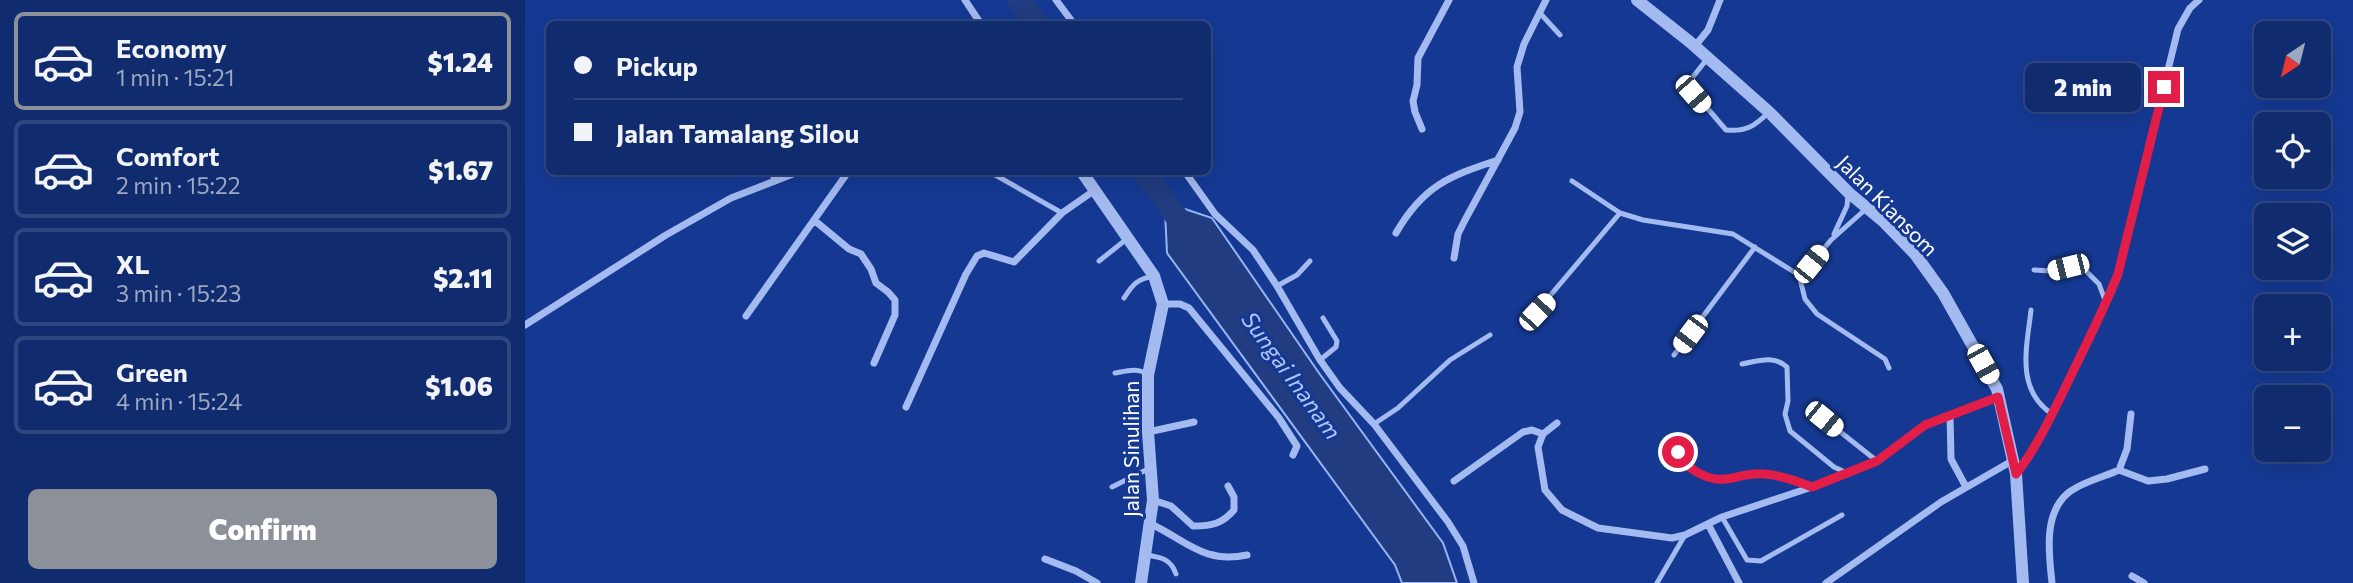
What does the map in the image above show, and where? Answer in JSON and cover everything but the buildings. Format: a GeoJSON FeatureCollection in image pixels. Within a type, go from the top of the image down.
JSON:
{"type":"FeatureCollection","features":[{"type":"Feature","properties":{"kind":"street"},"geometry":{"type":"LineString","coordinates":[[965,0],[979,21]]}},
{"type":"Feature","properties":{"kind":"street"},"geometry":{"type":"LineString","coordinates":[[1056,0],[1073,21]]}},
{"type":"Feature","properties":{"kind":"street"},"geometry":{"type":"LineString","coordinates":[[1422,129],[1413,101],[1418,58],[1449,0]]}},
{"type":"Feature","properties":{"kind":"street"},"geometry":{"type":"LineString","coordinates":[[1454,258],[1458,234],[1515,128],[1520,113],[1517,66],[1524,44],[1546,0]]}},
{"type":"Feature","properties":{"kind":"street","name":"Jalan Kiansom"},"geometry":{"type":"LineString","coordinates":[[1636,0],[1695,46],[1769,112],[1849,193],[1915,254],[1943,293],[1997,389],[2016,474],[2022,583]]}},
{"type":"Feature","properties":{"kind":"street"},"geometry":{"type":"LineString","coordinates":[[1695,46],[1708,30],[1720,0]]}},
{"type":"Feature","properties":{"kind":"street"},"geometry":{"type":"LineString","coordinates":[[2016,474],[2029,457],[2052,414],[2118,274],[2178,29],[2190,8],[2199,0]]}},
{"type":"Feature","properties":{"kind":"street"},"geometry":{"type":"LineString","coordinates":[[1396,233],[1416,201],[1432,188],[1459,173],[1499,160]]}},
{"type":"Feature","properties":{"kind":"street"},"geometry":{"type":"LineString","coordinates":[[525,325],[731,198],[790,175]]}},
{"type":"Feature","properties":{"kind":"street"},"geometry":{"type":"LineString","coordinates":[[746,316],[846,175]]}},
{"type":"Feature","properties":{"kind":"street","name":"Jalan Sinulihan"},"geometry":{"type":"LineString","coordinates":[[1084,175],[1154,276],[1163,304],[1148,375],[1148,432],[1153,500],[1141,583]]}},
{"type":"Feature","properties":{"kind":"street"},"geometry":{"type":"LineString","coordinates":[[1187,175],[1215,214],[1253,250],[1340,388],[1374,424],[1448,522],[1463,545],[1474,583]]}},
{"type":"Feature","properties":{"kind":"street"},"geometry":{"type":"LineString","coordinates":[[906,407],[966,274],[977,256],[984,253],[1014,262],[1062,213],[1095,190]]}},
{"type":"Feature","properties":{"kind":"street"},"geometry":{"type":"LineString","coordinates":[[814,220],[849,249],[861,254],[876,283],[895,300],[895,315],[874,363]]}},
{"type":"Feature","properties":{"kind":"street"},"geometry":{"type":"LineString","coordinates":[[1163,304],[1180,304],[1189,308],[1279,418],[1297,446],[1293,455]]}},
{"type":"Feature","properties":{"kind":"street"},"geometry":{"type":"LineString","coordinates":[[1557,423],[1543,433],[1538,447],[1545,490],[1562,510],[1598,528],[1672,538],[1877,461],[1925,425],[1998,397]]}},
{"type":"Feature","properties":{"kind":"street"},"geometry":{"type":"LineString","coordinates":[[2119,470],[2127,449],[2131,414]]}},
{"type":"Feature","properties":{"kind":"street"},"geometry":{"type":"LineString","coordinates":[[1950,415],[1951,459],[1965,487]]}},
{"type":"Feature","properties":{"kind":"street"},"geometry":{"type":"LineString","coordinates":[[1148,432],[1194,422]]}},
{"type":"Feature","properties":{"kind":"street"},"geometry":{"type":"LineString","coordinates":[[1454,481],[1523,432],[1532,430],[1543,433]]}},
{"type":"Feature","properties":{"kind":"street"},"geometry":{"type":"LineString","coordinates":[[1826,583],[1965,487],[2012,461]]}},
{"type":"Feature","properties":{"kind":"street"},"geometry":{"type":"LineString","coordinates":[[2052,583],[2049,542],[2053,515],[2059,502],[2070,491],[2119,470],[2148,481],[2205,470]]}},
{"type":"Feature","properties":{"kind":"street"},"geometry":{"type":"LineString","coordinates":[[1153,500],[1171,506],[1193,526],[1225,522],[1234,510],[1234,497],[1228,486]]}},
{"type":"Feature","properties":{"kind":"street"},"geometry":{"type":"LineString","coordinates":[[1151,524],[1201,553],[1225,557],[1247,555]]}},
{"type":"Feature","properties":{"kind":"street"},"geometry":{"type":"LineString","coordinates":[[1708,524],[1739,583]]}},
{"type":"Feature","properties":{"kind":"street"},"geometry":{"type":"LineString","coordinates":[[1045,559],[1097,583]]}},
{"type":"Feature","properties":{"kind":"street"},"geometry":{"type":"LineString","coordinates":[[2132,576],[2144,583]]}},
{"type":"Feature","properties":{"kind":"lane"},"geometry":{"type":"LineString","coordinates":[[1539,12],[1560,35]]}},
{"type":"Feature","properties":{"kind":"lane"},"geometry":{"type":"LineString","coordinates":[[1708,58],[1692,78],[1690,88],[1726,130],[1739,132],[1749,129],[1769,112]]}},
{"type":"Feature","properties":{"kind":"lane"},"geometry":{"type":"LineString","coordinates":[[772,175],[775,182]]}},
{"type":"Feature","properties":{"kind":"lane"},"geometry":{"type":"LineString","coordinates":[[995,175],[1062,213]]}},
{"type":"Feature","properties":{"kind":"lane"},"geometry":{"type":"LineString","coordinates":[[1572,181],[1620,213],[1643,220],[1733,234],[1799,275],[1805,299],[1817,314],[1885,359],[1889,368]]}},
{"type":"Feature","properties":{"kind":"lane"},"geometry":{"type":"LineString","coordinates":[[1831,240],[1842,220],[1849,193]]}},
{"type":"Feature","properties":{"kind":"lane"},"geometry":{"type":"LineString","coordinates":[[1799,275],[1831,240],[1867,208]]}},
{"type":"Feature","properties":{"kind":"lane"},"geometry":{"type":"LineString","coordinates":[[1527,323],[1620,213]]}},
{"type":"Feature","properties":{"kind":"lane"},"geometry":{"type":"LineString","coordinates":[[1099,261],[1128,238]]}},
{"type":"Feature","properties":{"kind":"lane"},"geometry":{"type":"LineString","coordinates":[[1674,355],[1755,247]]}},
{"type":"Feature","properties":{"kind":"lane"},"geometry":{"type":"LineString","coordinates":[[1277,286],[1297,275],[1310,261]]}},
{"type":"Feature","properties":{"kind":"lane"},"geometry":{"type":"LineString","coordinates":[[2034,270],[2052,271],[2081,266],[2099,284],[2106,303]]}},
{"type":"Feature","properties":{"kind":"lane"},"geometry":{"type":"LineString","coordinates":[[1123,298],[1139,279],[1154,276]]}},
{"type":"Feature","properties":{"kind":"lane"},"geometry":{"type":"LineString","coordinates":[[2031,310],[2025,344],[2030,385],[2041,406],[2052,414]]}},
{"type":"Feature","properties":{"kind":"lane"},"geometry":{"type":"LineString","coordinates":[[1321,360],[1336,347],[1337,341],[1323,318]]}},
{"type":"Feature","properties":{"kind":"lane"},"geometry":{"type":"LineString","coordinates":[[1374,424],[1398,408],[1450,360],[1490,335]]}},
{"type":"Feature","properties":{"kind":"lane"},"geometry":{"type":"LineString","coordinates":[[1742,364],[1767,358],[1782,362],[1787,367],[1788,401],[1785,414],[1790,431],[1834,467],[1847,473]]}},
{"type":"Feature","properties":{"kind":"lane"},"geometry":{"type":"LineString","coordinates":[[1115,373],[1133,370],[1144,371],[1148,375]]}},
{"type":"Feature","properties":{"kind":"lane"},"geometry":{"type":"LineString","coordinates":[[1824,419],[1877,461]]}},
{"type":"Feature","properties":{"kind":"lane"},"geometry":{"type":"LineString","coordinates":[[1678,452],[1681,461],[1716,481],[1763,473],[1791,478],[1812,487]]}},
{"type":"Feature","properties":{"kind":"lane"},"geometry":{"type":"LineString","coordinates":[[1112,487],[1150,468]]}},
{"type":"Feature","properties":{"kind":"lane"},"geometry":{"type":"LineString","coordinates":[[1722,517],[1747,560],[1761,561],[1842,514]]}},
{"type":"Feature","properties":{"kind":"lane"},"geometry":{"type":"LineString","coordinates":[[1657,583],[1685,535]]}},
{"type":"Feature","properties":{"kind":"lane"},"geometry":{"type":"LineString","coordinates":[[1146,555],[1164,558],[1174,565],[1176,574]]}},
{"type":"Feature","properties":{"kind":"water"},"geometry":{"type":"Polygon","coordinates":[[[1173,205],[1212,218],[1319,373],[1443,543],[1457,583],[1402,583],[1395,565],[1167,253],[1165,211],[1173,205]]]}},
{"type":"Feature","properties":{"kind":"waterway","name":"Sungai Inanam"},"geometry":{"type":"LineString","coordinates":[[1019,0],[1035,21]]}},
{"type":"Feature","properties":{"kind":"waterway","name":"Sungai Inanam"},"geometry":{"type":"LineString","coordinates":[[1146,175],[1187,231]]}},
{"type":"Feature","properties":{"kind":"route"},"geometry":{"type":"LineString","coordinates":[[1678,452],[1681,461],[1716,481],[1763,473],[1791,478],[1812,487],[1877,461],[1925,425],[1998,397],[2016,474],[2029,457],[2052,414],[2118,274],[2164,87]]}}]}
